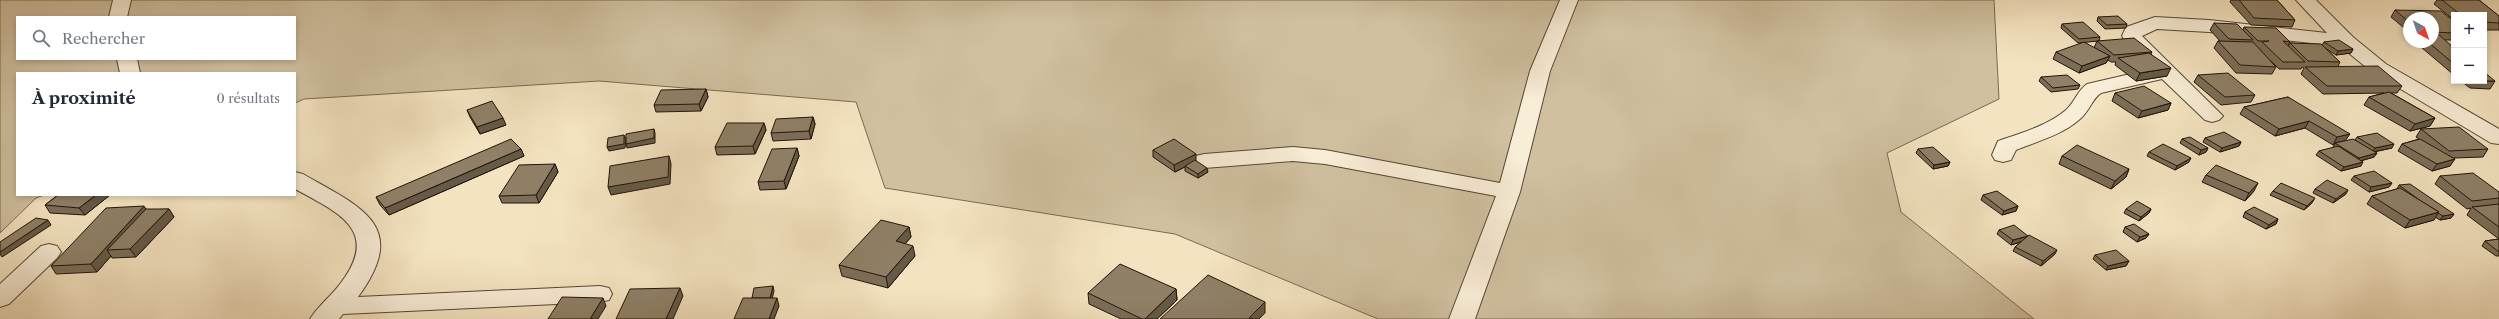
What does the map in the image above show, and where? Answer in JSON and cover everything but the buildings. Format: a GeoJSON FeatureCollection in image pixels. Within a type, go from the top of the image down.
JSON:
{"type":"FeatureCollection","features":[{"type":"Feature","properties":{"kind":"street"},"geometry":{"type":"LineString","coordinates":[[118,16],[122,0]]}},
{"type":"Feature","properties":{"kind":"street"},"geometry":{"type":"LineString","coordinates":[[1462,319],[1491,245],[1509,192],[1540,71],[1569,0]]}},
{"type":"Feature","properties":{"kind":"street"},"geometry":{"type":"LineString","coordinates":[[2305,0],[2346,41],[2399,81],[2499,138]]}},
{"type":"Feature","properties":{"kind":"street"},"geometry":{"type":"LineString","coordinates":[[2212,116],[2136,42],[2132,36],[2133,31],[2155,22],[2209,26],[2346,41]]}},
{"type":"Feature","properties":{"kind":"street"},"geometry":{"type":"LineString","coordinates":[[127,60],[130,72]]}},
{"type":"Feature","properties":{"kind":"street"},"geometry":{"type":"LineString","coordinates":[[2003,155],[2006,146],[2048,132],[2066,120],[2085,102],[2086,94],[2094,88],[2167,72]]}},
{"type":"Feature","properties":{"kind":"street"},"geometry":{"type":"LineString","coordinates":[[1204,161],[1293,154],[1325,157],[1509,192]]}},
{"type":"Feature","properties":{"kind":"street"},"geometry":{"type":"LineString","coordinates":[[296,181],[331,200],[362,223],[369,241],[365,264],[331,313]]}},
{"type":"Feature","properties":{"kind":"street"},"geometry":{"type":"LineString","coordinates":[[0,298],[49,252]]}},
{"type":"Feature","properties":{"kind":"street"},"geometry":{"type":"LineString","coordinates":[[331,313],[600,294]]}},
{"type":"Feature","properties":{"kind":"shaded area"},"geometry":{"type":"Polygon","coordinates":[[[0,0],[1994,0],[1999,99],[1887,153],[1901,212],[2034,319],[1378,319],[1175,234],[885,188],[856,102],[599,81],[304,99],[296,103],[296,72],[16,72],[16,196],[41,196],[36,198],[0,233],[0,0]]]}}]}
